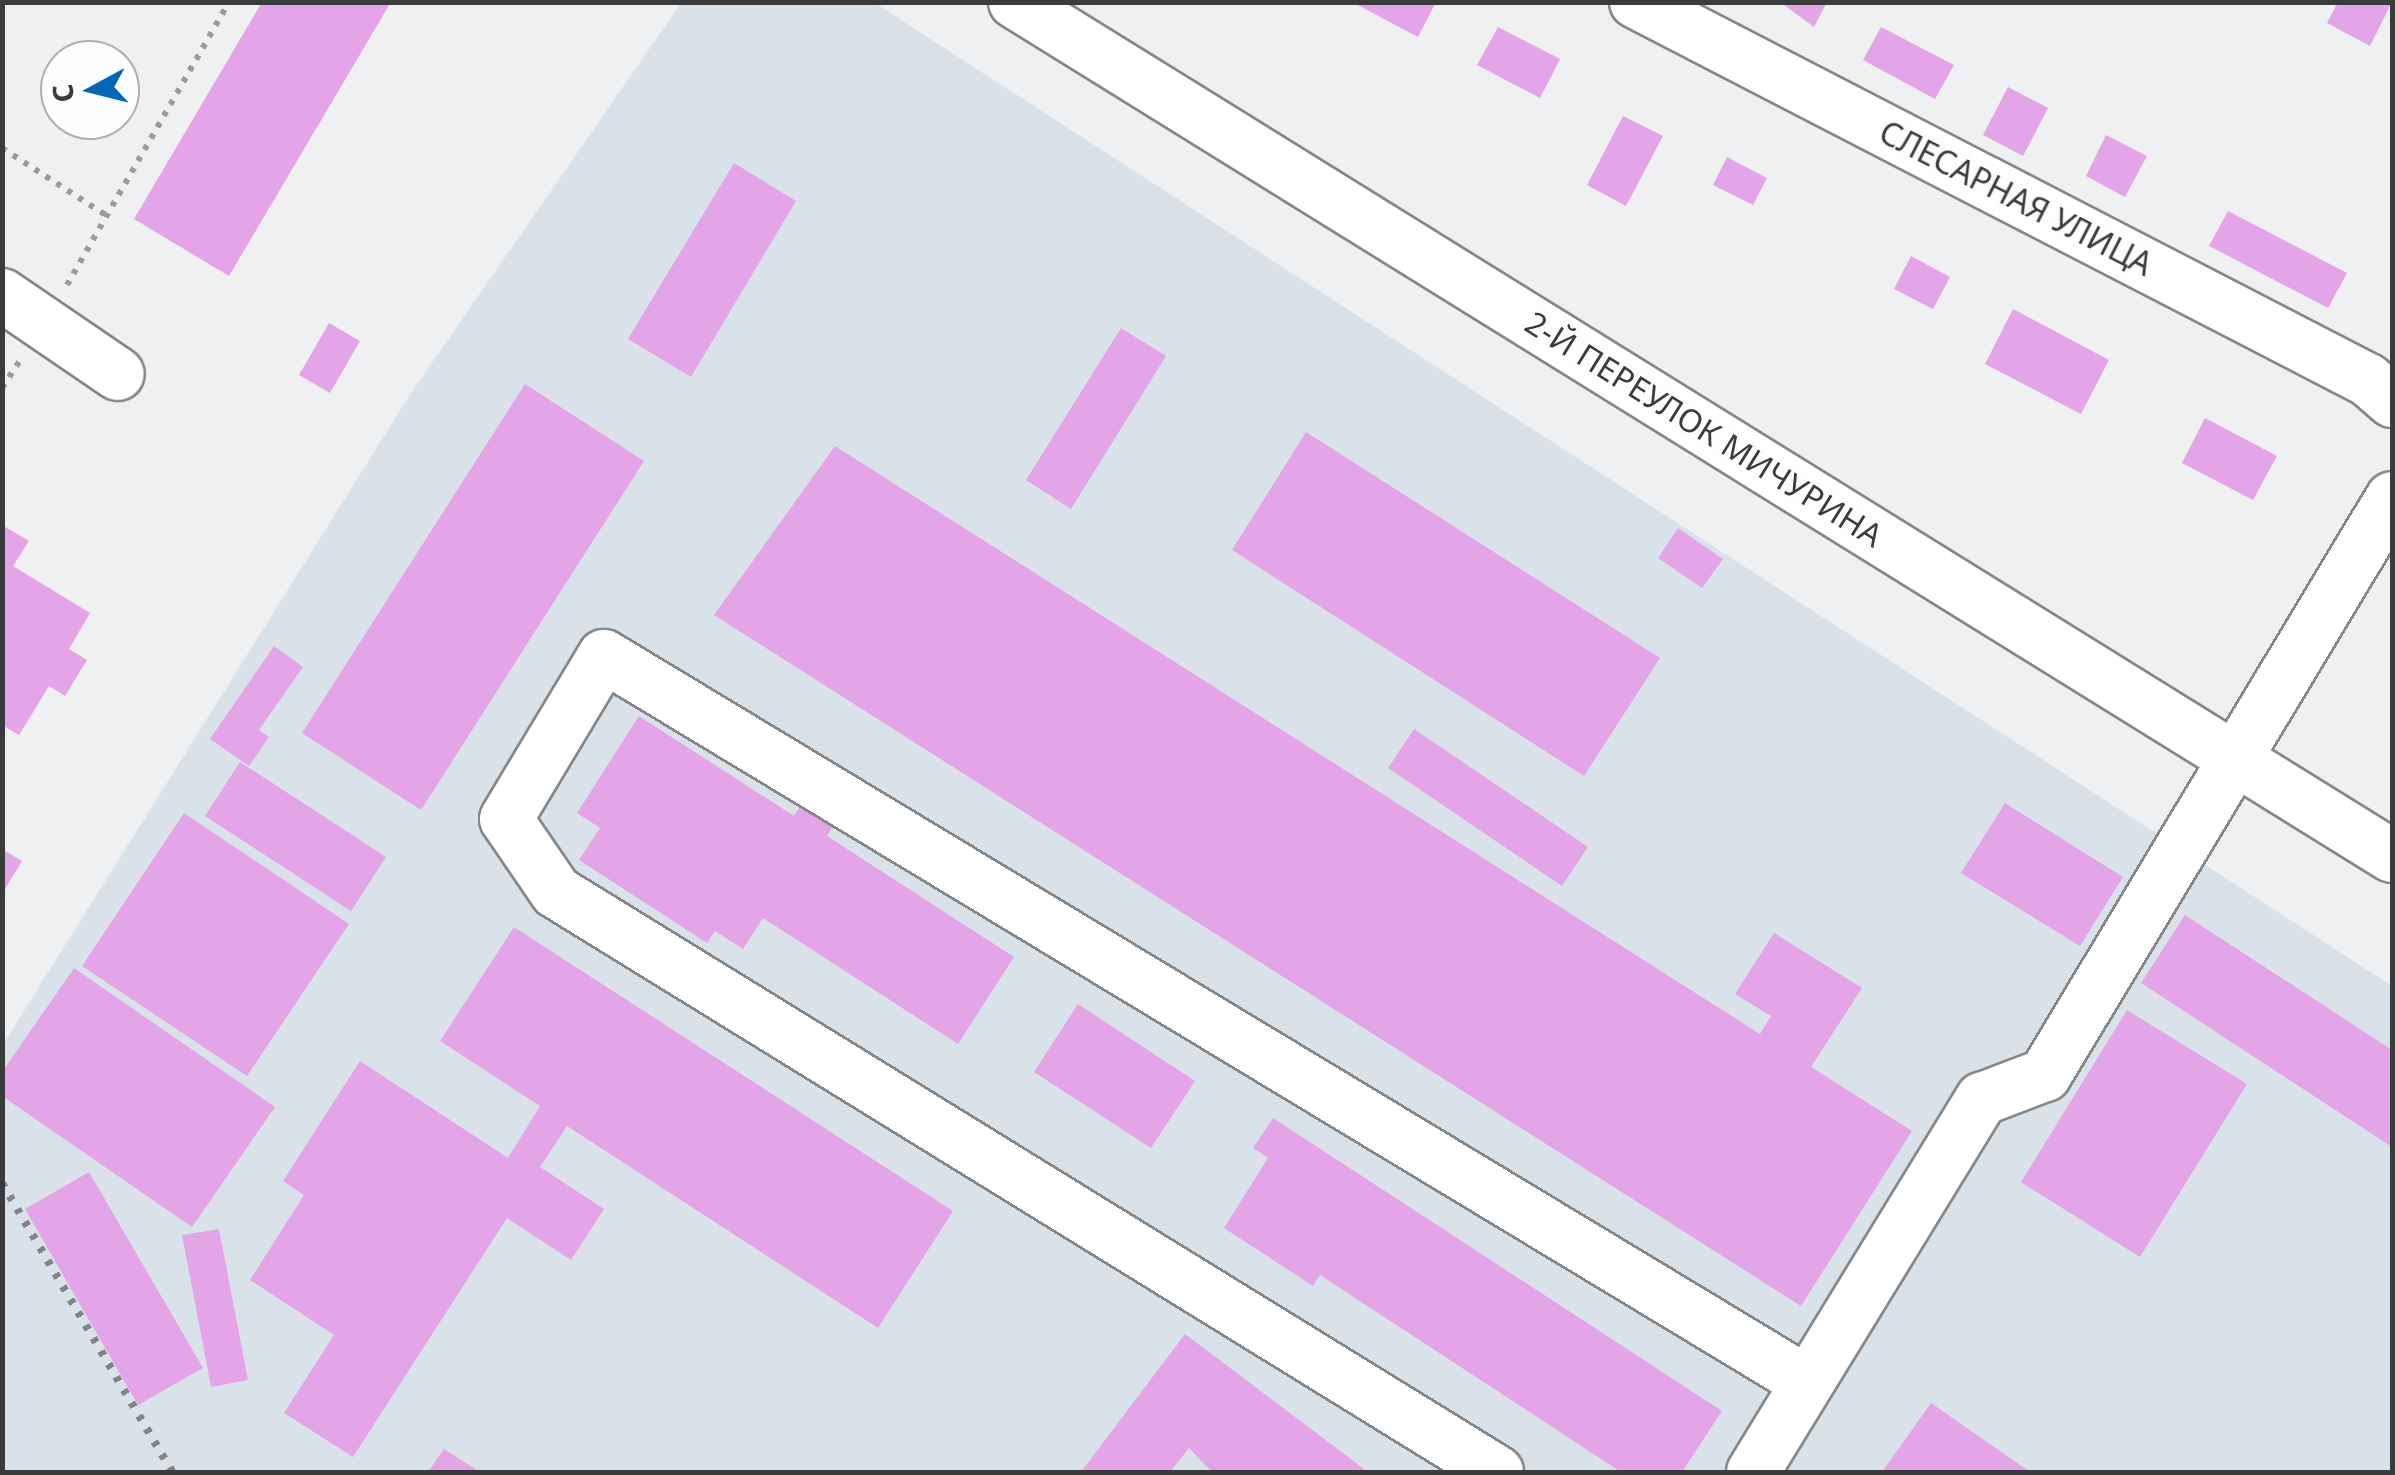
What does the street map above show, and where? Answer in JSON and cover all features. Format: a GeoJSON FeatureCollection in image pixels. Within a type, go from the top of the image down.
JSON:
{"type":"FeatureCollection","features":[{"type":"Feature","properties":{"kind":"street","name":"2-Й ПЕРЕУЛОК МИЧУРИНА"},"geometry":{"type":"LineString","coordinates":[[1015,2],[1071,18],[2392,856]]}},
{"type":"Feature","properties":{"kind":"street","name":"СЛЕСАРНАЯ УЛИЦА"},"geometry":{"type":"LineString","coordinates":[[1636,2],[2392,400]]}},
{"type":"Feature","properties":{"kind":"street"},"geometry":{"type":"LineString","coordinates":[[24,308],[118,374]]}},
{"type":"Feature","properties":{"kind":"street"},"geometry":{"type":"LineString","coordinates":[[1753,1472],[1982,1099],[2045,1074],[2242,761],[2392,498]]}},
{"type":"Feature","properties":{"kind":"street"},"geometry":{"type":"LineString","coordinates":[[1497,1472],[556,892],[506,819],[604,656],[1806,1380]]}},
{"type":"Feature","properties":{"kind":"path"},"geometry":{"type":"LineString","coordinates":[[2,388],[24,308],[110,218],[229,2]]}},
{"type":"Feature","properties":{"kind":"path"},"geometry":{"type":"LineString","coordinates":[[2,148],[110,218]]}},
{"type":"Feature","properties":{"kind":"shaded area"},"geometry":{"type":"Polygon","coordinates":[[[681,3],[875,3],[2392,986],[2392,1472],[3,1472],[2,1046],[411,393],[681,3]]]}},
{"type":"Feature","properties":{"kind":"building"},"geometry":{"type":"Polygon","coordinates":[[[262,2],[391,2],[229,276],[134,219],[262,2]]]}},
{"type":"Feature","properties":{"kind":"building"},"geometry":{"type":"Polygon","coordinates":[[[1352,2],[1436,2],[1418,37],[1352,2]]]}},
{"type":"Feature","properties":{"kind":"building"},"geometry":{"type":"Polygon","coordinates":[[[1780,2],[1827,2],[1814,27],[1780,2]]]}},
{"type":"Feature","properties":{"kind":"building"},"geometry":{"type":"Polygon","coordinates":[[[2338,2],[2392,2],[2370,46],[2327,23],[2338,2]]]}},
{"type":"Feature","properties":{"kind":"building"},"geometry":{"type":"Polygon","coordinates":[[[1498,27],[1560,59],[1540,98],[1477,65],[1498,27]]]}},
{"type":"Feature","properties":{"kind":"building"},"geometry":{"type":"Polygon","coordinates":[[[1881,27],[1954,65],[1935,99],[1863,60],[1881,27]]]}},
{"type":"Feature","properties":{"kind":"building"},"geometry":{"type":"Polygon","coordinates":[[[2008,87],[2048,108],[2023,156],[1983,135],[2008,87]]]}},
{"type":"Feature","properties":{"kind":"building"},"geometry":{"type":"Polygon","coordinates":[[[1623,116],[1663,136],[1626,206],[1587,185],[1623,116]]]}},
{"type":"Feature","properties":{"kind":"building"},"geometry":{"type":"Polygon","coordinates":[[[2106,135],[2147,156],[2125,197],[2086,176],[2106,135]]]}},
{"type":"Feature","properties":{"kind":"building"},"geometry":{"type":"Polygon","coordinates":[[[1727,157],[1767,178],[1753,205],[1713,185],[1727,157]]]}},
{"type":"Feature","properties":{"kind":"building"},"geometry":{"type":"Polygon","coordinates":[[[734,163],[796,201],[691,377],[628,339],[734,163]]]}},
{"type":"Feature","properties":{"kind":"building"},"geometry":{"type":"Polygon","coordinates":[[[2228,211],[2347,273],[2328,308],[2209,246],[2228,211]]]}},
{"type":"Feature","properties":{"kind":"building"},"geometry":{"type":"Polygon","coordinates":[[[1911,256],[1950,277],[1933,309],[1894,289],[1911,256]]]}},
{"type":"Feature","properties":{"kind":"building"},"geometry":{"type":"Polygon","coordinates":[[[2013,309],[2109,360],[2081,414],[1985,364],[2013,309]]]}},
{"type":"Feature","properties":{"kind":"building"},"geometry":{"type":"Polygon","coordinates":[[[329,323],[360,341],[330,393],[299,375],[329,323]]]}},
{"type":"Feature","properties":{"kind":"building"},"geometry":{"type":"Polygon","coordinates":[[[1121,328],[1166,356],[1071,509],[1026,480],[1121,328]]]}},
{"type":"Feature","properties":{"kind":"building"},"geometry":{"type":"Polygon","coordinates":[[[525,384],[644,461],[421,810],[302,733],[525,384]]]}},
{"type":"Feature","properties":{"kind":"building"},"geometry":{"type":"Polygon","coordinates":[[[2205,418],[2277,456],[2253,500],[2182,463],[2205,418]]]}},
{"type":"Feature","properties":{"kind":"building"},"geometry":{"type":"Polygon","coordinates":[[[1306,432],[1660,658],[1584,776],[1232,550],[1306,432]]]}},
{"type":"Feature","properties":{"kind":"building"},"geometry":{"type":"Polygon","coordinates":[[[835,446],[1760,1034],[1771,1016],[1735,994],[1774,933],[1862,988],[1811,1067],[1912,1131],[1801,1306],[714,615],[835,446]]]}},
{"type":"Feature","properties":{"kind":"building"},"geometry":{"type":"Polygon","coordinates":[[[2,525],[29,541],[13,566],[90,613],[69,649],[87,660],[65,696],[49,686],[19,735],[2,725],[2,525]]]}},
{"type":"Feature","properties":{"kind":"building"},"geometry":{"type":"Polygon","coordinates":[[[1678,528],[1723,559],[1702,588],[1658,558],[1678,528]]]}},
{"type":"Feature","properties":{"kind":"building"},"geometry":{"type":"Polygon","coordinates":[[[274,646],[303,667],[259,730],[269,737],[249,766],[210,739],[274,646]]]}},
{"type":"Feature","properties":{"kind":"building"},"geometry":{"type":"Polygon","coordinates":[[[639,716],[794,816],[808,794],[840,815],[827,836],[1014,957],[958,1044],[763,918],[743,949],[715,931],[707,943],[579,860],[600,828],[577,813],[639,716]]]}},
{"type":"Feature","properties":{"kind":"building"},"geometry":{"type":"Polygon","coordinates":[[[1414,729],[1588,847],[1562,886],[1388,768],[1414,729]]]}},
{"type":"Feature","properties":{"kind":"building"},"geometry":{"type":"Polygon","coordinates":[[[240,762],[386,857],[351,911],[205,816],[240,762]]]}},
{"type":"Feature","properties":{"kind":"building"},"geometry":{"type":"Polygon","coordinates":[[[2005,803],[2123,877],[2080,946],[1961,873],[2005,803]]]}},
{"type":"Feature","properties":{"kind":"building"},"geometry":{"type":"Polygon","coordinates":[[[184,813],[349,924],[247,1076],[82,966],[184,813]]]}},
{"type":"Feature","properties":{"kind":"building"},"geometry":{"type":"Polygon","coordinates":[[[2,849],[22,861],[2,894],[2,849]]]}},
{"type":"Feature","properties":{"kind":"building"},"geometry":{"type":"Polygon","coordinates":[[[2185,915],[2392,1050],[2392,1147],[2141,983],[2185,915]]]}},
{"type":"Feature","properties":{"kind":"building"},"geometry":{"type":"Polygon","coordinates":[[[514,927],[953,1211],[878,1328],[567,1126],[540,1167],[604,1209],[571,1260],[507,1218],[353,1457],[284,1413],[334,1335],[250,1280],[304,1195],[283,1181],[360,1061],[508,1158],[540,1106],[440,1041],[514,927]]]}},
{"type":"Feature","properties":{"kind":"building"},"geometry":{"type":"Polygon","coordinates":[[[74,968],[275,1107],[192,1227],[2,1096],[2,1072],[74,968]]]}},
{"type":"Feature","properties":{"kind":"building"},"geometry":{"type":"Polygon","coordinates":[[[1078,1004],[1195,1081],[1151,1148],[1034,1072],[1078,1004]]]}},
{"type":"Feature","properties":{"kind":"building"},"geometry":{"type":"Polygon","coordinates":[[[2127,1010],[2247,1084],[2140,1257],[2021,1182],[2127,1010]]]}},
{"type":"Feature","properties":{"kind":"building"},"geometry":{"type":"Polygon","coordinates":[[[1273,1118],[1722,1411],[1682,1472],[1621,1472],[1320,1275],[1313,1286],[1224,1228],[1268,1158],[1253,1148],[1273,1118]]]}},
{"type":"Feature","properties":{"kind":"building"},"geometry":{"type":"Polygon","coordinates":[[[89,1172],[203,1368],[138,1405],[25,1209],[89,1172]]]}},
{"type":"Feature","properties":{"kind":"building"},"geometry":{"type":"Polygon","coordinates":[[[219,1229],[248,1380],[211,1387],[182,1235],[219,1229]]]}},
{"type":"Feature","properties":{"kind":"building"},"geometry":{"type":"Polygon","coordinates":[[[1185,1334],[1368,1472],[1212,1472],[1189,1448],[1170,1472],[1081,1472],[1185,1334]]]}},
{"type":"Feature","properties":{"kind":"building"},"geometry":{"type":"Polygon","coordinates":[[[1931,1403],[2030,1472],[1882,1472],[1931,1403]]]}},
{"type":"Feature","properties":{"kind":"building"},"geometry":{"type":"Polygon","coordinates":[[[444,1449],[480,1472],[428,1472],[444,1449]]]}},
{"type":"Feature","properties":{"kind":"railway"},"geometry":{"type":"LineString","coordinates":[[2,1183],[172,1472]]}}]}
